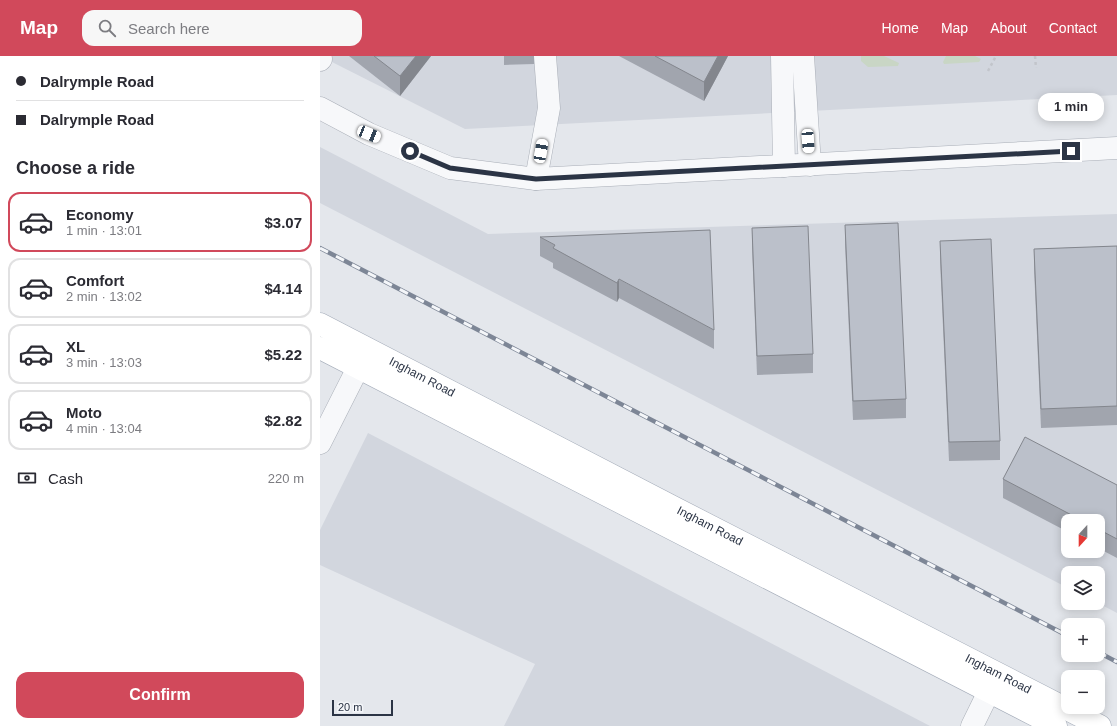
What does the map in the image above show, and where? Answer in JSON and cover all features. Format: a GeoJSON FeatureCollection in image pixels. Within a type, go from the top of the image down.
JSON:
{"type":"FeatureCollection","features":[{"type":"Feature","properties":{"kind":"main road","name":"Ingham Road"},"geometry":{"type":"LineString","coordinates":[[320,324],[363,359],[994,683],[1100,726]]}},
{"type":"Feature","properties":{"kind":"main road","name":"Ingham Road"},"geometry":{"type":"LineString","coordinates":[[320,348],[363,359]]}},
{"type":"Feature","properties":{"kind":"main road","name":"Ingham Road"},"geometry":{"type":"LineString","coordinates":[[994,683],[1056,726]]}},
{"type":"Feature","properties":{"kind":"street"},"geometry":{"type":"LineString","coordinates":[[536,179],[549,108],[545,56]]}},
{"type":"Feature","properties":{"kind":"street"},"geometry":{"type":"LineString","coordinates":[[782,56],[784,166]]}},
{"type":"Feature","properties":{"kind":"street"},"geometry":{"type":"LineString","coordinates":[[803,56],[810,165]]}},
{"type":"Feature","properties":{"kind":"street"},"geometry":{"type":"LineString","coordinates":[[320,108],[369,134],[450,168],[536,179],[1117,148]]}},
{"type":"Feature","properties":{"kind":"street"},"geometry":{"type":"LineString","coordinates":[[320,444],[363,359]]}},
{"type":"Feature","properties":{"kind":"street"},"geometry":{"type":"LineString","coordinates":[[972,726],[994,683]]}},
{"type":"Feature","properties":{"kind":"path"},"geometry":{"type":"LineString","coordinates":[[988,71],[996,56]]}},
{"type":"Feature","properties":{"kind":"path"},"geometry":{"type":"LineString","coordinates":[[1035,56],[1036,68]]}},
{"type":"Feature","properties":{"kind":"shaded area"},"geometry":{"type":"Polygon","coordinates":[[[320,56],[1117,56],[1117,95],[465,129],[320,56]]]}},
{"type":"Feature","properties":{"kind":"shaded area"},"geometry":{"type":"Polygon","coordinates":[[[320,147],[488,234],[1117,214],[1117,613],[1105,607],[1105,566],[1061,566],[1061,584],[320,203],[320,147]]]}},
{"type":"Feature","properties":{"kind":"shaded area"},"geometry":{"type":"Polygon","coordinates":[[[368,433],[930,726],[504,726],[535,664],[320,565],[320,530],[368,433]]]}},
{"type":"Feature","properties":{"kind":"green space"},"geometry":{"type":"Polygon","coordinates":[[[861,56],[884,56],[899,63],[898,66],[868,67],[861,61],[861,56]]]}},
{"type":"Feature","properties":{"kind":"green space"},"geometry":{"type":"Polygon","coordinates":[[[946,56],[975,56],[981,59],[979,62],[944,64],[943,62],[946,56]]]}},
{"type":"Feature","properties":{"kind":"building"},"geometry":{"type":"Polygon","coordinates":[[[374,56],[416,56],[400,76],[374,56]]]}},
{"type":"Feature","properties":{"kind":"building"},"geometry":{"type":"Polygon","coordinates":[[[655,56],[718,56],[704,82],[655,56]]]}},
{"type":"Feature","properties":{"kind":"building"},"geometry":{"type":"Polygon","coordinates":[[[898,223],[906,399],[853,401],[845,225],[898,223]]]}},
{"type":"Feature","properties":{"kind":"building"},"geometry":{"type":"Polygon","coordinates":[[[808,226],[813,354],[757,356],[752,228],[808,226]]]}},
{"type":"Feature","properties":{"kind":"building"},"geometry":{"type":"Polygon","coordinates":[[[710,230],[714,330],[619,279],[617,283],[553,248],[555,245],[540,237],[710,230]]]}},
{"type":"Feature","properties":{"kind":"building"},"geometry":{"type":"Polygon","coordinates":[[[991,239],[1000,441],[949,442],[940,241],[991,239]]]}},
{"type":"Feature","properties":{"kind":"building"},"geometry":{"type":"Polygon","coordinates":[[[1117,246],[1117,406],[1041,409],[1034,249],[1117,246]]]}},
{"type":"Feature","properties":{"kind":"building"},"geometry":{"type":"Polygon","coordinates":[[[1025,437],[1117,485],[1117,539],[1105,533],[1105,514],[1070,514],[1003,479],[1025,437]]]}},
{"type":"Feature","properties":{"kind":"railway"},"geometry":{"type":"LineString","coordinates":[[320,248],[1061,632]]}},
{"type":"Feature","properties":{"kind":"railway"},"geometry":{"type":"LineString","coordinates":[[1105,656],[1117,662]]}},
{"type":"Feature","properties":{"kind":"route"},"geometry":{"type":"LineString","coordinates":[[410,151],[450,168],[536,179],[1071,151]]}}]}
